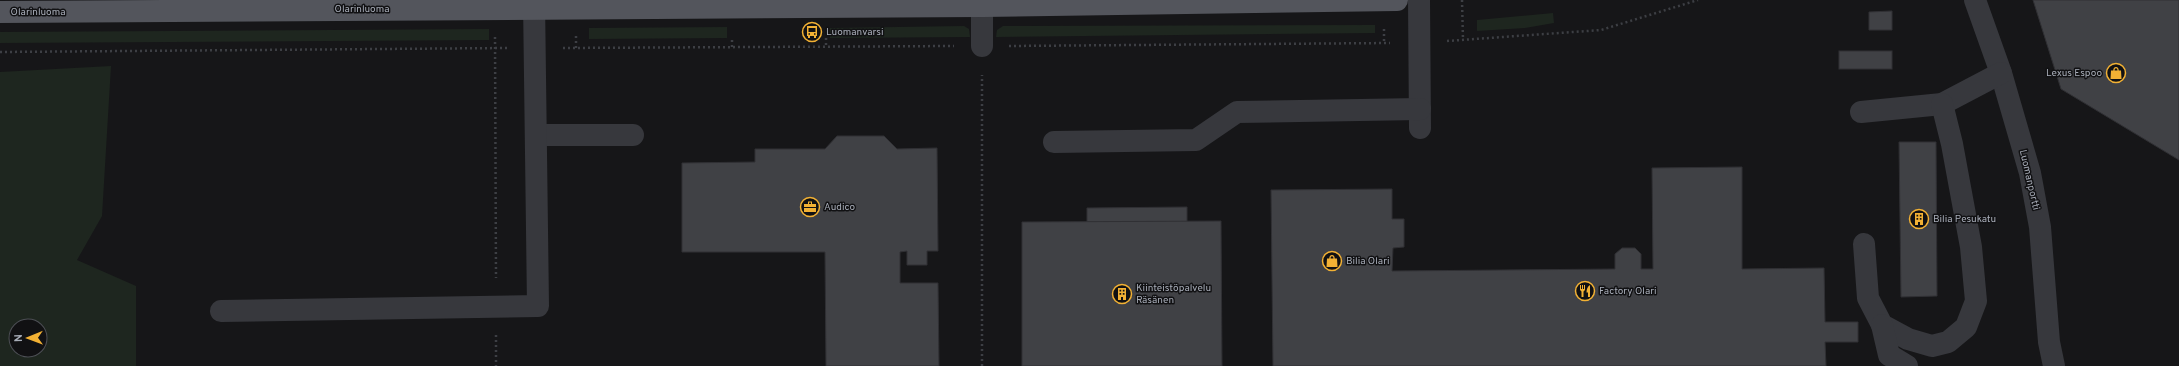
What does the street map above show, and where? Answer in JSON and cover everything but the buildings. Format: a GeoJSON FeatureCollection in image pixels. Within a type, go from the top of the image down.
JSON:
{"type":"FeatureCollection","features":[{"type":"Feature","properties":{"kind":"main road","name":"Olarinluoma"},"geometry":{"type":"LineString","coordinates":[[0,12],[534,4],[982,6],[1397,0]]}},
{"type":"Feature","properties":{"kind":"street"},"geometry":{"type":"LineString","coordinates":[[1054,142],[1196,140],[1236,112],[1420,118],[1419,0]]}},
{"type":"Feature","properties":{"kind":"street","name":"Luomanportti"},"geometry":{"type":"LineString","coordinates":[[1974,0],[2001,73],[2030,173],[2040,227],[2049,342],[2054,366]]}},
{"type":"Feature","properties":{"kind":"street"},"geometry":{"type":"LineString","coordinates":[[221,311],[538,306],[534,4]]}},
{"type":"Feature","properties":{"kind":"street"},"geometry":{"type":"LineString","coordinates":[[982,6],[982,46]]}},
{"type":"Feature","properties":{"kind":"street"},"geometry":{"type":"LineString","coordinates":[[1861,112],[1942,104],[2001,73]]}},
{"type":"Feature","properties":{"kind":"street"},"geometry":{"type":"LineString","coordinates":[[1882,325],[1914,341],[1932,346],[1948,342],[1966,327],[1976,300],[1971,247],[1952,144],[1942,104]]}},
{"type":"Feature","properties":{"kind":"street"},"geometry":{"type":"LineString","coordinates":[[536,135],[633,135]]}},
{"type":"Feature","properties":{"kind":"street"},"geometry":{"type":"LineString","coordinates":[[1864,244],[1868,298],[1882,325],[1889,355],[1907,366]]}},
{"type":"Feature","properties":{"kind":"path"},"geometry":{"type":"LineString","coordinates":[[1462,0],[1462,40]]}},
{"type":"Feature","properties":{"kind":"path"},"geometry":{"type":"LineString","coordinates":[[1448,41],[1601,30],[1698,0]]}},
{"type":"Feature","properties":{"kind":"path"},"geometry":{"type":"LineString","coordinates":[[732,38],[732,47]]}},
{"type":"Feature","properties":{"kind":"path"},"geometry":{"type":"LineString","coordinates":[[826,38],[826,47]]}},
{"type":"Feature","properties":{"kind":"path"},"geometry":{"type":"LineString","coordinates":[[982,46],[982,366]]}},
{"type":"Feature","properties":{"kind":"path"},"geometry":{"type":"LineString","coordinates":[[495,48],[496,366]]}},
{"type":"Feature","properties":{"kind":"path"},"geometry":{"type":"LineString","coordinates":[[0,52],[515,48]]}},
{"type":"Feature","properties":{"kind":"shaded area"},"geometry":{"type":"Polygon","coordinates":[[[1553,13],[1554,23],[1525,28],[1477,31],[1477,20],[1553,13]]]}},
{"type":"Feature","properties":{"kind":"shaded area"},"geometry":{"type":"Polygon","coordinates":[[[1375,25],[1375,33],[996,37],[997,30],[1003,26],[1375,25]]]}},
{"type":"Feature","properties":{"kind":"shaded area"},"geometry":{"type":"Polygon","coordinates":[[[964,26],[969,29],[970,37],[830,38],[830,28],[964,26]]]}},
{"type":"Feature","properties":{"kind":"shaded area"},"geometry":{"type":"Polygon","coordinates":[[[727,27],[727,38],[589,39],[589,28],[727,27]]]}},
{"type":"Feature","properties":{"kind":"shaded area"},"geometry":{"type":"Polygon","coordinates":[[[489,29],[489,40],[0,43],[0,32],[489,29]]]}},
{"type":"Feature","properties":{"kind":"shaded area"},"geometry":{"type":"Polygon","coordinates":[[[111,66],[102,216],[77,260],[136,286],[136,366],[0,366],[0,72],[111,66]]]}},
{"type":"Feature","properties":{"kind":"place","name":"Luomanvarsi"},"geometry":{"type":"Point","coordinates":[812,32]}},
{"type":"Feature","properties":{"kind":"place","name":"Lexus Espoo"},"geometry":{"type":"Point","coordinates":[2116,73]}},
{"type":"Feature","properties":{"kind":"place","name":"Audico"},"geometry":{"type":"Point","coordinates":[810,207]}},
{"type":"Feature","properties":{"kind":"place","name":"Bilia Pesukatu"},"geometry":{"type":"Point","coordinates":[1919,219]}},
{"type":"Feature","properties":{"kind":"place","name":"Bilia Olari"},"geometry":{"type":"Point","coordinates":[1332,261]}},
{"type":"Feature","properties":{"kind":"place","name":"Factory Olari"},"geometry":{"type":"Point","coordinates":[1585,291]}},
{"type":"Feature","properties":{"kind":"place","name":"Kiinteistöpalvelu Räsänen"},"geometry":{"type":"Point","coordinates":[1122,294]}}]}
